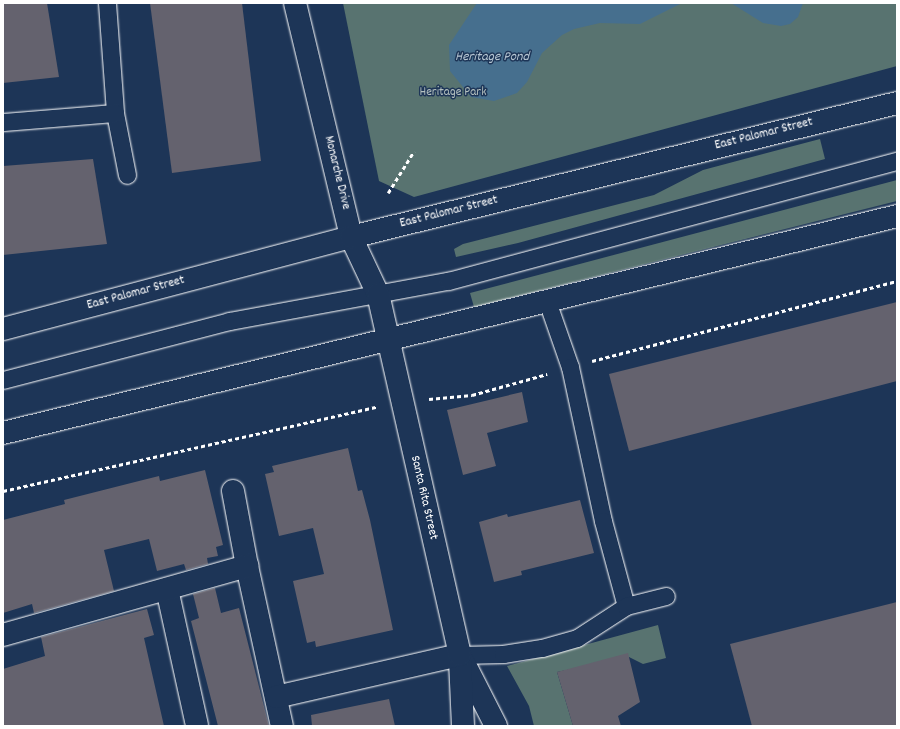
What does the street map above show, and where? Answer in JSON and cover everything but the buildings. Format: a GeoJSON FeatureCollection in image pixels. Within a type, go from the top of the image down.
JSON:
{"type":"FeatureCollection","features":[{"type":"Feature","properties":{"kind":"main road","name":"Monarche Drive"},"geometry":{"type":"LineString","coordinates":[[296,3],[351,237],[378,294],[389,340]]}},
{"type":"Feature","properties":{"kind":"main road","name":"East Palomar Street"},"geometry":{"type":"LineString","coordinates":[[3,329],[351,237],[897,103]]}},
{"type":"Feature","properties":{"kind":"main road"},"geometry":{"type":"LineString","coordinates":[[3,433],[897,216]]}},
{"type":"Feature","properties":{"kind":"main road","name":"Santa Rita Street"},"geometry":{"type":"LineString","coordinates":[[389,340],[460,655],[463,726]]}},
{"type":"Feature","properties":{"kind":"main road"},"geometry":{"type":"LineString","coordinates":[[233,491],[246,566],[282,726]]}},
{"type":"Feature","properties":{"kind":"main road"},"geometry":{"type":"LineString","coordinates":[[3,635],[246,566]]}},
{"type":"Feature","properties":{"kind":"main road"},"geometry":{"type":"LineString","coordinates":[[167,589],[197,726]]}},
{"type":"Feature","properties":{"kind":"main road"},"geometry":{"type":"LineString","coordinates":[[276,697],[460,655]]}},
{"type":"Feature","properties":{"kind":"main road","name":"Santa Rita Street"},"geometry":{"type":"LineString","coordinates":[[460,655],[496,726]]}},
{"type":"Feature","properties":{"kind":"lane"},"geometry":{"type":"LineString","coordinates":[[107,3],[115,113],[127,175]]}},
{"type":"Feature","properties":{"kind":"lane"},"geometry":{"type":"LineString","coordinates":[[3,122],[115,113]]}},
{"type":"Feature","properties":{"kind":"lane"},"geometry":{"type":"LineString","coordinates":[[3,380],[229,321],[448,281],[525,262],[897,161]]}},
{"type":"Feature","properties":{"kind":"lane"},"geometry":{"type":"LineString","coordinates":[[548,301],[570,367],[603,521],[626,606]]}},
{"type":"Feature","properties":{"kind":"lane"},"geometry":{"type":"LineString","coordinates":[[460,655],[503,654],[542,648],[577,638],[626,606],[666,596]]}},
{"type":"Feature","properties":{"kind":"path"},"geometry":{"type":"LineString","coordinates":[[388,193],[414,151]]}},
{"type":"Feature","properties":{"kind":"path"},"geometry":{"type":"LineString","coordinates":[[3,491],[402,401],[472,395],[570,367],[897,280]]}},
{"type":"Feature","properties":{"kind":"green space","name":"Heritage Park"},"geometry":{"type":"Polygon","coordinates":[[[343,3],[897,3],[897,66],[414,197],[379,181],[343,3]]]}},
{"type":"Feature","properties":{"kind":"green space"},"geometry":{"type":"Polygon","coordinates":[[[820,139],[825,159],[518,243],[456,257],[454,249],[463,244],[654,195],[703,170],[820,139]]]}},
{"type":"Feature","properties":{"kind":"green space"},"geometry":{"type":"Polygon","coordinates":[[[897,180],[897,201],[474,307],[470,293],[897,180]]]}},
{"type":"Feature","properties":{"kind":"green space"},"geometry":{"type":"Polygon","coordinates":[[[658,625],[666,658],[643,664],[629,657],[557,672],[573,726],[534,726],[529,706],[507,666],[658,625]]]}},
{"type":"Feature","properties":{"kind":"water","name":"Heritage Pond"},"geometry":{"type":"Polygon","coordinates":[[[477,3],[682,3],[640,24],[600,23],[574,29],[562,35],[542,53],[527,82],[517,93],[494,101],[471,97],[450,71],[449,45],[477,3]]]}},
{"type":"Feature","properties":{"kind":"water"},"geometry":{"type":"Polygon","coordinates":[[[731,3],[803,3],[798,17],[790,24],[781,26],[763,23],[731,3]]]}}]}
